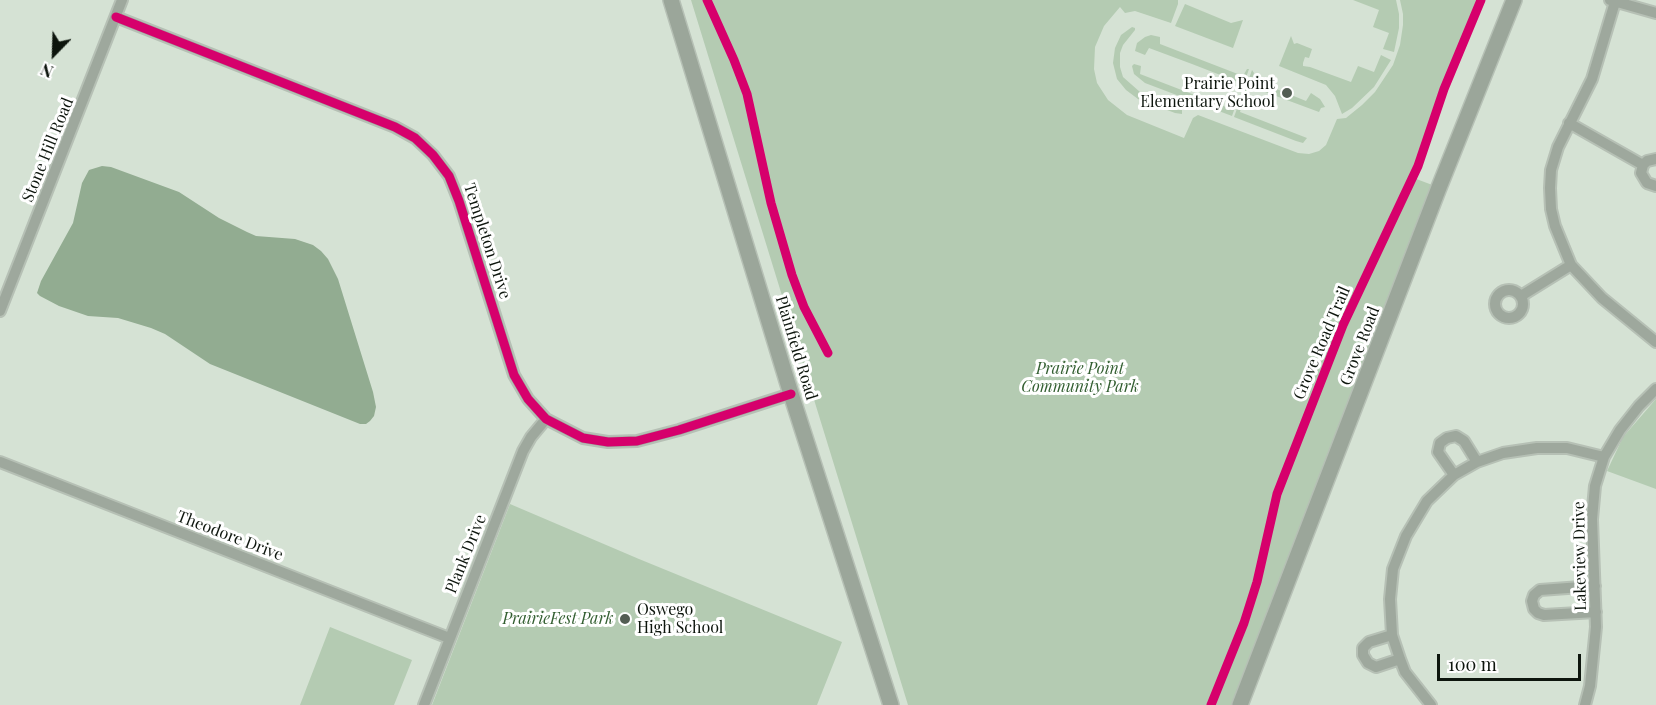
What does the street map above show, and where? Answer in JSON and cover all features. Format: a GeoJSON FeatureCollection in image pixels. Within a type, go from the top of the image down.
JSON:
{"type":"FeatureCollection","features":[{"type":"Feature","properties":{"kind":"street","name":"Stone Hill Road"},"geometry":{"type":"LineString","coordinates":[[0,311],[122,0]]}},
{"type":"Feature","properties":{"kind":"street","name":"Plainfield Road"},"geometry":{"type":"LineString","coordinates":[[671,0],[791,394],[891,705]]}},
{"type":"Feature","properties":{"kind":"street","name":"Grove Road"},"geometry":{"type":"LineString","coordinates":[[1240,705],[1438,190],[1514,0]]}},
{"type":"Feature","properties":{"kind":"street"},"geometry":{"type":"LineString","coordinates":[[1656,13],[1612,1],[1592,79],[1557,147],[1551,170],[1550,188],[1555,226],[1571,265],[1602,298],[1656,342]]}},
{"type":"Feature","properties":{"kind":"street","name":"Templeton Drive"},"geometry":{"type":"LineString","coordinates":[[116,17],[395,127],[415,138],[433,155],[449,176],[514,375],[528,399],[546,419],[583,438],[608,442],[637,441],[791,394]]}},
{"type":"Feature","properties":{"kind":"street"},"geometry":{"type":"LineString","coordinates":[[1569,123],[1642,165]]}},
{"type":"Feature","properties":{"kind":"street"},"geometry":{"type":"LineString","coordinates":[[1656,159],[1642,165],[1641,173],[1647,183],[1656,186]]}},
{"type":"Feature","properties":{"kind":"street"},"geometry":{"type":"LineString","coordinates":[[1521,296],[1571,265]]}},
{"type":"Feature","properties":{"kind":"street","name":"Lakeview Drive"},"geometry":{"type":"LineString","coordinates":[[1585,705],[1595,648],[1596,612],[1592,519],[1595,486],[1604,457],[1620,430],[1656,388]]}},
{"type":"Feature","properties":{"kind":"street","name":"Plank Drive"},"geometry":{"type":"LineString","coordinates":[[423,705],[523,451],[546,419]]}},
{"type":"Feature","properties":{"kind":"street"},"geometry":{"type":"LineString","coordinates":[[1454,475],[1438,452],[1440,443],[1447,438],[1456,436],[1464,441],[1477,462]]}},
{"type":"Feature","properties":{"kind":"street"},"geometry":{"type":"LineString","coordinates":[[1431,705],[1405,672],[1392,635],[1390,599],[1393,569],[1406,536],[1427,501],[1454,475],[1477,462],[1503,453],[1537,448],[1567,448],[1604,457]]}},
{"type":"Feature","properties":{"kind":"street","name":"Theodore Drive"},"geometry":{"type":"LineString","coordinates":[[0,462],[449,638]]}},
{"type":"Feature","properties":{"kind":"street"},"geometry":{"type":"LineString","coordinates":[[1595,586],[1540,590],[1534,595],[1532,601],[1534,609],[1544,615],[1596,612]]}},
{"type":"Feature","properties":{"kind":"street"},"geometry":{"type":"LineString","coordinates":[[1392,635],[1369,642],[1364,648],[1363,655],[1368,663],[1376,667],[1400,659]]}},
{"type":"Feature","properties":{"kind":"green space","name":"Prairie Point Community Park"},"geometry":{"type":"Polygon","coordinates":[[[691,0],[1178,0],[1171,23],[1135,11],[1125,13],[1120,7],[1104,26],[1095,47],[1094,69],[1097,83],[1108,100],[1127,115],[1184,138],[1193,118],[1198,115],[1298,153],[1309,154],[1319,151],[1326,145],[1337,119],[1346,118],[1362,105],[1375,92],[1393,65],[1400,45],[1403,25],[1400,0],[1478,0],[1443,85],[1411,177],[1435,186],[1231,705],[908,705],[691,0]]]}},
{"type":"Feature","properties":{"kind":"green space"},"geometry":{"type":"Polygon","coordinates":[[[1353,0],[1396,0],[1399,28],[1394,52],[1383,49],[1389,33],[1373,27],[1379,10],[1353,0]]]}},
{"type":"Feature","properties":{"kind":"green space"},"geometry":{"type":"Polygon","coordinates":[[[1185,4],[1231,23],[1243,20],[1233,48],[1175,26],[1185,4]]]}},
{"type":"Feature","properties":{"kind":"green space"},"geometry":{"type":"Polygon","coordinates":[[[1132,27],[1135,30],[1123,45],[1120,53],[1123,77],[1140,92],[1182,109],[1182,114],[1138,99],[1117,79],[1113,63],[1115,48],[1121,35],[1132,27]]]}},
{"type":"Feature","properties":{"kind":"green space"},"geometry":{"type":"Polygon","coordinates":[[[1151,35],[1160,37],[1160,44],[1243,76],[1249,69],[1241,92],[1239,90],[1241,83],[1192,64],[1149,48],[1145,55],[1135,51],[1137,43],[1151,35]]]}},
{"type":"Feature","properties":{"kind":"green space"},"geometry":{"type":"Polygon","coordinates":[[[1291,36],[1294,44],[1312,49],[1309,58],[1305,57],[1303,66],[1351,82],[1358,66],[1374,72],[1381,55],[1391,60],[1374,87],[1352,108],[1342,114],[1335,96],[1326,85],[1279,66],[1291,36]]]}},
{"type":"Feature","properties":{"kind":"green space"},"geometry":{"type":"Polygon","coordinates":[[[1134,64],[1141,66],[1140,74],[1231,109],[1234,102],[1237,102],[1232,116],[1145,83],[1134,74],[1132,66],[1134,64]]]}},
{"type":"Feature","properties":{"kind":"green space"},"geometry":{"type":"Polygon","coordinates":[[[1252,70],[1254,73],[1252,79],[1306,101],[1311,93],[1320,99],[1325,107],[1319,112],[1249,86],[1244,93],[1252,70]]]}},
{"type":"Feature","properties":{"kind":"green space"},"geometry":{"type":"Polygon","coordinates":[[[1239,103],[1242,105],[1240,112],[1307,138],[1303,143],[1296,141],[1234,117],[1239,103]]]}},
{"type":"Feature","properties":{"kind":"green space"},"geometry":{"type":"Polygon","coordinates":[[[1656,399],[1656,489],[1607,471],[1623,437],[1656,399]]]}},
{"type":"Feature","properties":{"kind":"green space","name":"PrairieFest Park"},"geometry":{"type":"Polygon","coordinates":[[[510,504],[842,642],[817,705],[432,705],[510,504]]]}},
{"type":"Feature","properties":{"kind":"green space"},"geometry":{"type":"Polygon","coordinates":[[[330,627],[412,660],[394,705],[300,705],[330,627]]]}},
{"type":"Feature","properties":{"kind":"shaded area"},"geometry":{"type":"Polygon","coordinates":[[[102,166],[111,167],[179,192],[219,218],[256,236],[295,239],[313,245],[321,251],[328,259],[338,279],[373,392],[376,407],[370,421],[360,424],[210,364],[165,334],[151,328],[118,318],[88,316],[59,306],[40,296],[37,293],[41,281],[73,223],[82,183],[89,170],[102,166]]]}},
{"type":"Feature","properties":{"kind":"cycle path"},"geometry":{"type":"LineString","coordinates":[[707,0],[747,94],[771,203],[792,275],[804,307],[828,353]]}},
{"type":"Feature","properties":{"kind":"cycle path","name":"Grove Road Trail"},"geometry":{"type":"LineString","coordinates":[[1211,705],[1244,623],[1257,582],[1277,494],[1343,325],[1418,166],[1444,89],[1481,0]]}},
{"type":"Feature","properties":{"kind":"cycle path"},"geometry":{"type":"LineString","coordinates":[[116,17],[395,127],[415,138],[433,155],[449,176],[514,375],[528,399],[546,419],[583,438],[608,442],[637,441],[791,394]]}},
{"type":"Feature","properties":{"kind":"place","name":"Prairie Point Elementary School"},"geometry":{"type":"Point","coordinates":[1287,93]}},
{"type":"Feature","properties":{"kind":"place","name":"Oswego High School"},"geometry":{"type":"Point","coordinates":[625,619]}}]}
